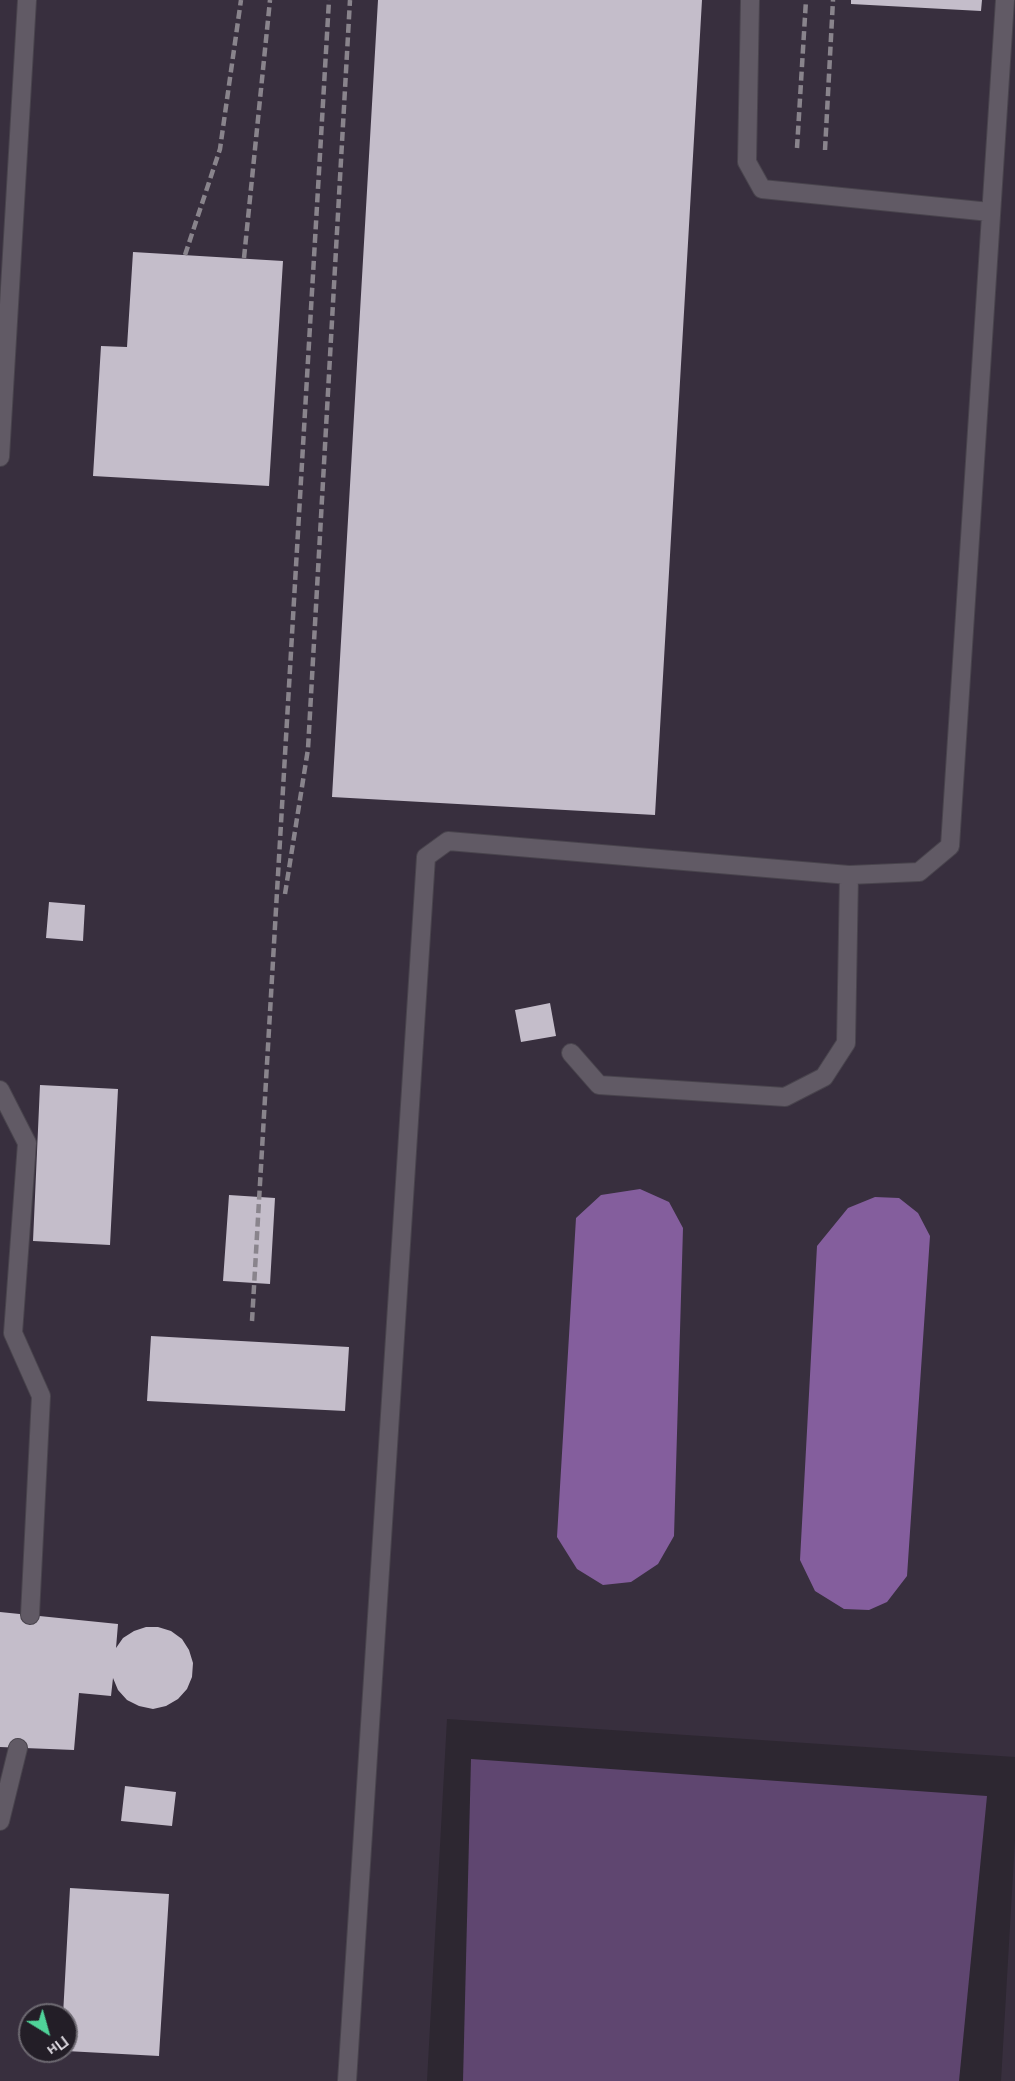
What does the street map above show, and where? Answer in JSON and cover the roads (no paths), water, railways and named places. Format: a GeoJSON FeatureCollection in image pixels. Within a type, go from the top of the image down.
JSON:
{"type":"FeatureCollection","features":[{"type":"Feature","properties":{"kind":"lane"},"geometry":{"type":"LineString","coordinates":[[0,457],[27,0]]}},
{"type":"Feature","properties":{"kind":"lane"},"geometry":{"type":"LineString","coordinates":[[750,0],[747,162],[762,189],[990,212]]}},
{"type":"Feature","properties":{"kind":"lane"},"geometry":{"type":"LineString","coordinates":[[347,2081],[426,857],[448,841],[849,875],[919,872],[950,846],[1005,0]]}},
{"type":"Feature","properties":{"kind":"lane"},"geometry":{"type":"LineString","coordinates":[[571,1053],[599,1085],[785,1097],[824,1077],[846,1042],[849,875]]}},
{"type":"Feature","properties":{"kind":"lane"},"geometry":{"type":"LineString","coordinates":[[0,1090],[27,1143],[13,1333],[40,1396],[30,1615]]}},
{"type":"Feature","properties":{"kind":"lane"},"geometry":{"type":"LineString","coordinates":[[0,1821],[18,1748]]}},
{"type":"Feature","properties":{"kind":"railway"},"geometry":{"type":"LineString","coordinates":[[185,255],[220,149],[241,0]]}},
{"type":"Feature","properties":{"kind":"railway"},"geometry":{"type":"LineString","coordinates":[[244,258],[270,0]]}},
{"type":"Feature","properties":{"kind":"railway"},"geometry":{"type":"LineString","coordinates":[[252,1321],[329,0]]}},
{"type":"Feature","properties":{"kind":"railway"},"geometry":{"type":"LineString","coordinates":[[285,894],[308,749],[350,0]]}},
{"type":"Feature","properties":{"kind":"railway"},"geometry":{"type":"LineString","coordinates":[[797,148],[806,0]]}},
{"type":"Feature","properties":{"kind":"railway"},"geometry":{"type":"LineString","coordinates":[[825,150],[833,0]]}}]}
